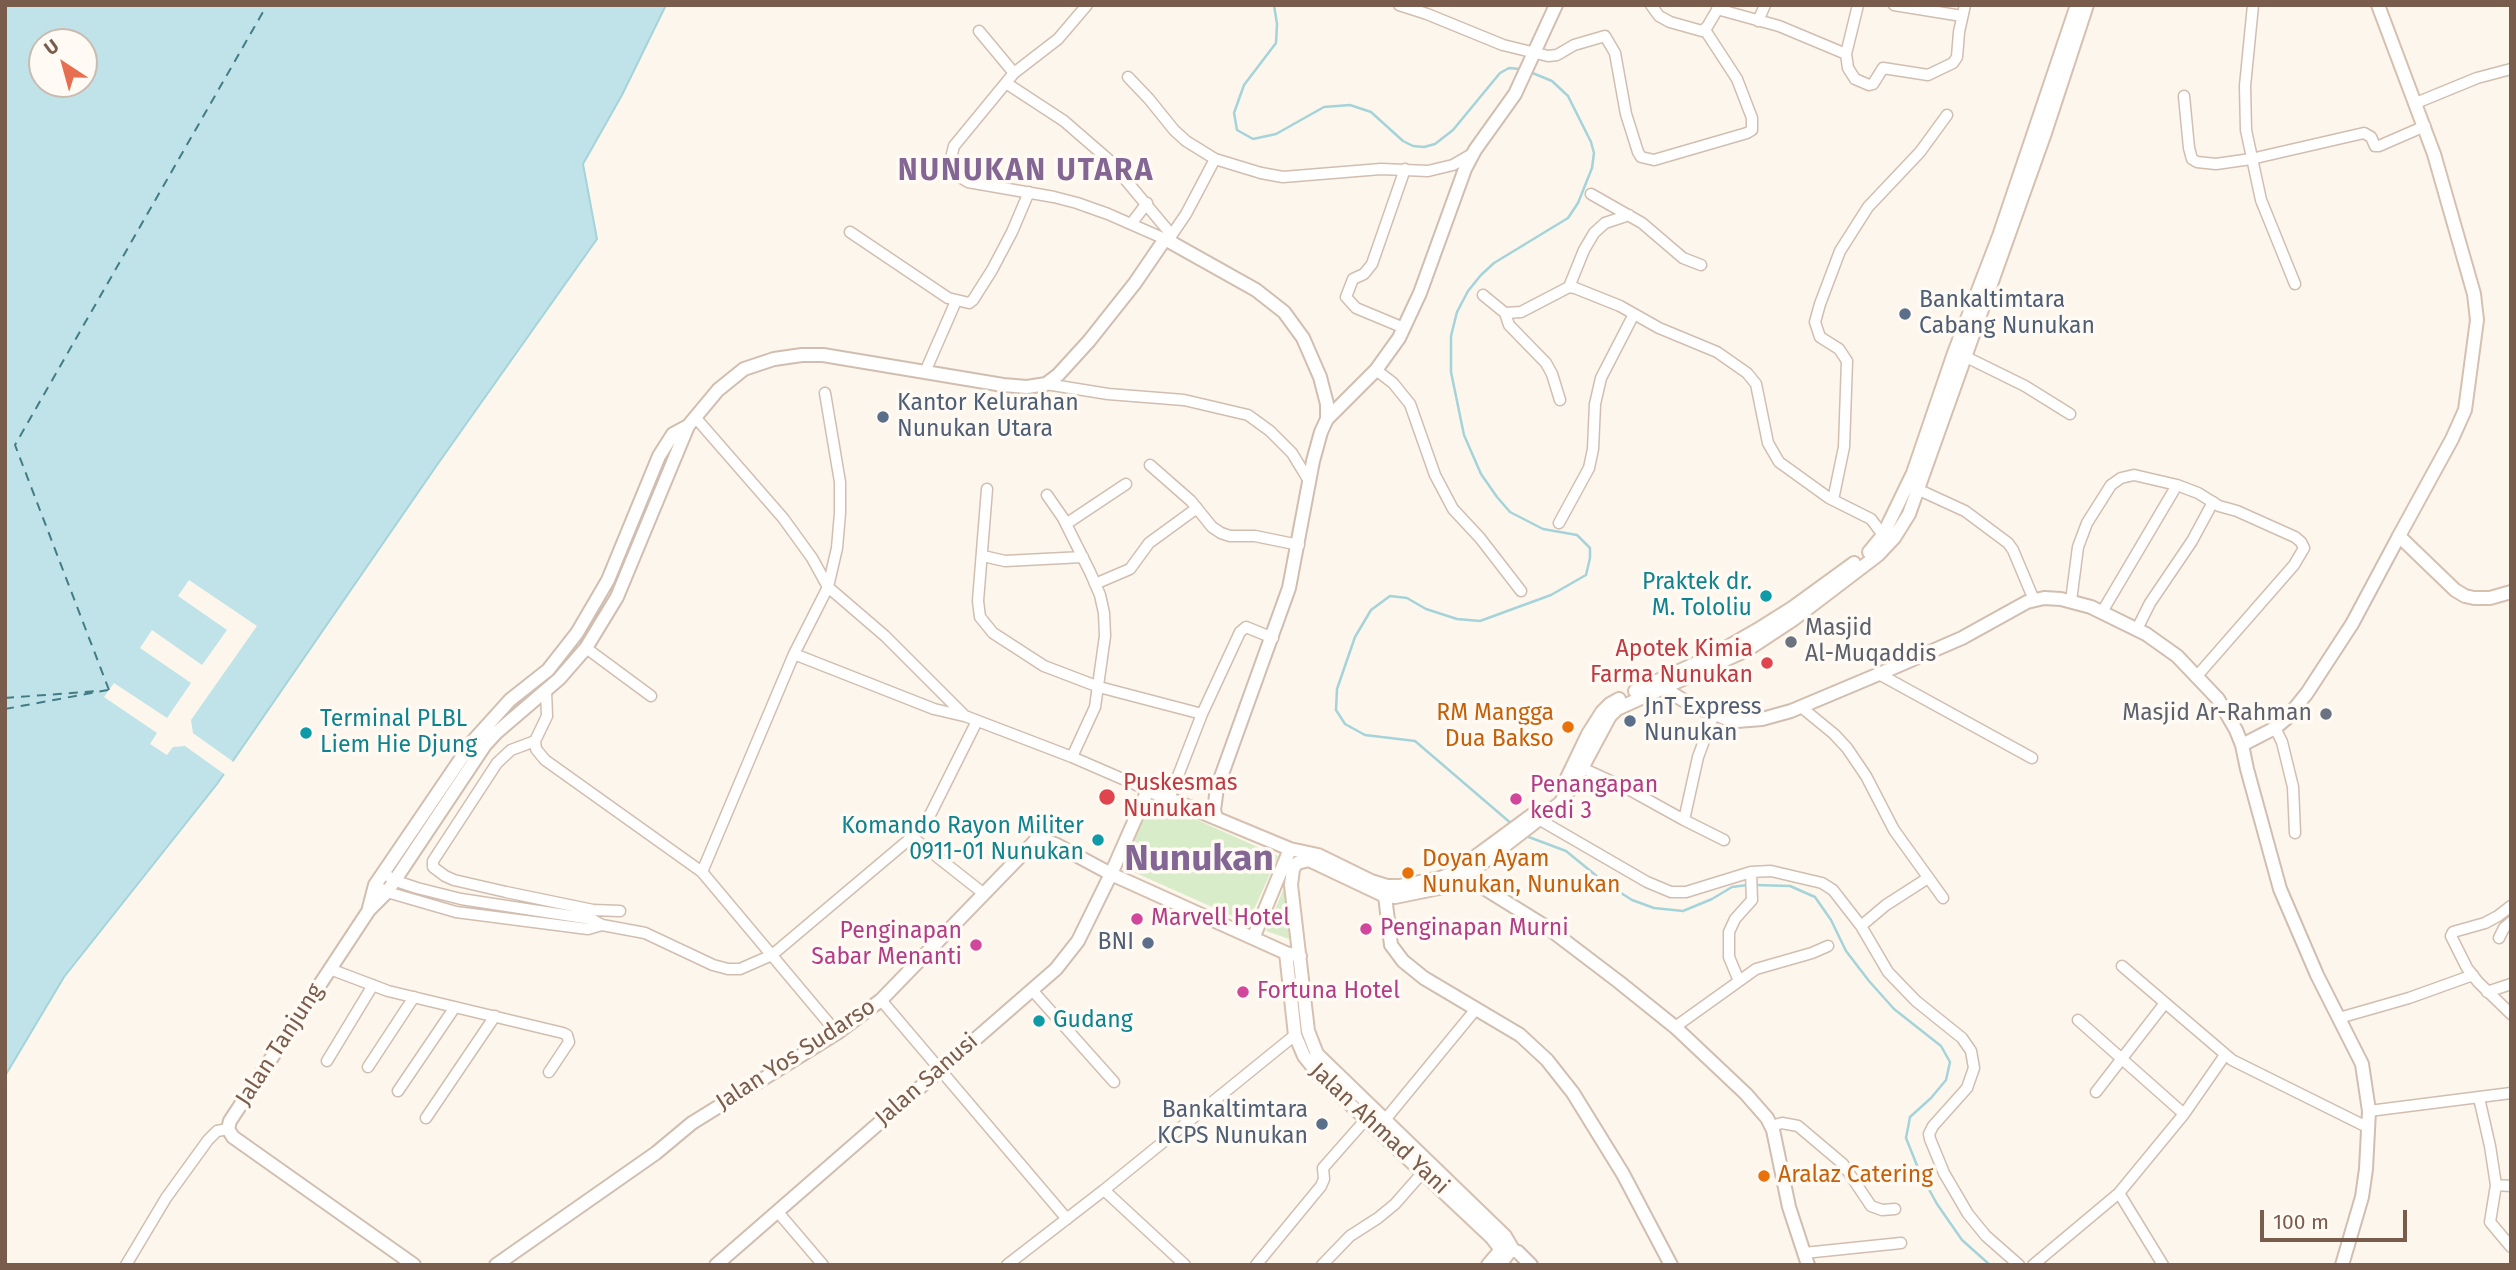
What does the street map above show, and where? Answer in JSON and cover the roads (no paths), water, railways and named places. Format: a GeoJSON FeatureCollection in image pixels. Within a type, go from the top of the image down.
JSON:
{"type":"FeatureCollection","features":[{"type":"Feature","properties":{"kind":"street"},"geometry":{"type":"LineString","coordinates":[[1087,5],[1058,39],[1014,73],[954,146],[951,152],[955,174],[963,180],[1077,203],[1169,239],[1256,290],[1284,312],[1303,338],[1320,377],[1327,404],[1327,419]]}},
{"type":"Feature","properties":{"kind":"street"},"geometry":{"type":"LineString","coordinates":[[1399,5],[1428,10],[1532,58],[1555,55],[1574,45],[1603,36],[1607,38],[1615,53],[1626,114],[1638,152],[1645,159],[1664,159],[1752,130],[1752,118],[1737,79],[1705,30],[1670,22],[1660,16],[1651,5]]}},
{"type":"Feature","properties":{"kind":"street"},"geometry":{"type":"LineString","coordinates":[[1216,818],[1214,810],[1217,788],[1289,588],[1321,432],[1327,419],[1376,370],[1404,328],[1420,293],[1458,185],[1472,154],[1520,84],[1556,5]]}},
{"type":"Feature","properties":{"kind":"street"},"geometry":{"type":"LineString","coordinates":[[1758,21],[1765,5]]}},
{"type":"Feature","properties":{"kind":"street"},"geometry":{"type":"LineString","coordinates":[[1858,5],[1846,54],[1848,68],[1855,79],[1869,85],[1873,84],[1883,68],[1928,75],[1947,68],[1958,57],[1965,5]]}},
{"type":"Feature","properties":{"kind":"street"},"geometry":{"type":"LineString","coordinates":[[1894,5],[1962,16]]}},
{"type":"Feature","properties":{"kind":"street"},"geometry":{"type":"LineString","coordinates":[[2060,69],[2077,5]]}},
{"type":"Feature","properties":{"kind":"street"},"geometry":{"type":"LineString","coordinates":[[1533,821],[1560,791],[1588,734],[1607,706],[1747,650],[1794,619],[1870,561],[1904,526],[1999,236],[2060,69],[2087,5]]}},
{"type":"Feature","properties":{"kind":"street"},"geometry":{"type":"LineString","coordinates":[[2253,5],[2244,106],[2251,159],[2261,201],[2295,284]]}},
{"type":"Feature","properties":{"kind":"street"},"geometry":{"type":"LineString","coordinates":[[2242,745],[2275,727],[2298,706],[2323,670],[2352,624],[2465,410],[2477,320],[2474,294],[2424,126],[2378,5]]}},
{"type":"Feature","properties":{"kind":"street"},"geometry":{"type":"LineString","coordinates":[[1705,30],[1718,7],[1779,26],[1846,54]]}},
{"type":"Feature","properties":{"kind":"street"},"geometry":{"type":"LineString","coordinates":[[979,31],[1014,73]]}},
{"type":"Feature","properties":{"kind":"street"},"geometry":{"type":"LineString","coordinates":[[2416,103],[2477,78],[2511,69]]}},
{"type":"Feature","properties":{"kind":"street"},"geometry":{"type":"LineString","coordinates":[[1128,77],[1178,134],[1215,159],[1252,171],[1283,177],[1381,169],[1428,170],[1444,168],[1472,154]]}},
{"type":"Feature","properties":{"kind":"street"},"geometry":{"type":"LineString","coordinates":[[1006,83],[1051,111],[1109,160],[1147,203],[1169,239]]}},
{"type":"Feature","properties":{"kind":"street"},"geometry":{"type":"LineString","coordinates":[[2184,96],[2192,159],[2216,164],[2251,159],[2364,133],[2371,137],[2375,146],[2379,146],[2424,126]]}},
{"type":"Feature","properties":{"kind":"street"},"geometry":{"type":"LineString","coordinates":[[1833,500],[1844,447],[1847,361],[1839,349],[1820,337],[1815,322],[1820,304],[1840,251],[1868,207],[1920,152],[1947,115]]}},
{"type":"Feature","properties":{"kind":"street"},"geometry":{"type":"LineString","coordinates":[[1046,384],[1058,375],[1089,341],[1169,239],[1186,214],[1215,159]]}},
{"type":"Feature","properties":{"kind":"street"},"geometry":{"type":"LineString","coordinates":[[1404,328],[1356,308],[1346,297],[1353,279],[1364,274],[1372,264],[1405,169]]}},
{"type":"Feature","properties":{"kind":"street"},"geometry":{"type":"LineString","coordinates":[[850,232],[893,263],[956,301],[969,303],[979,292],[1012,232],[1029,192]]}},
{"type":"Feature","properties":{"kind":"street"},"geometry":{"type":"LineString","coordinates":[[1591,194],[1629,215],[1683,258],[1701,265]]}},
{"type":"Feature","properties":{"kind":"street"},"geometry":{"type":"LineString","coordinates":[[1131,224],[1147,203]]}},
{"type":"Feature","properties":{"kind":"street"},"geometry":{"type":"LineString","coordinates":[[1505,313],[1521,312],[1569,287],[1594,233],[1605,223],[1629,215]]}},
{"type":"Feature","properties":{"kind":"street"},"geometry":{"type":"LineString","coordinates":[[1569,287],[1586,291],[1659,328],[1717,352],[1747,373],[1756,384],[1765,433],[1772,453],[1786,469],[1833,500],[1871,519],[1884,535]]}},
{"type":"Feature","properties":{"kind":"street"},"geometry":{"type":"LineString","coordinates":[[1483,295],[1505,313],[1509,325],[1546,363],[1560,400]]}},
{"type":"Feature","properties":{"kind":"street"},"geometry":{"type":"LineString","coordinates":[[925,372],[956,301]]}},
{"type":"Feature","properties":{"kind":"street"},"geometry":{"type":"LineString","coordinates":[[1559,523],[1588,468],[1593,449],[1595,404],[1601,378],[1634,314]]}},
{"type":"Feature","properties":{"kind":"street"},"geometry":{"type":"LineString","coordinates":[[1960,354],[2025,386],[2070,414]]}},
{"type":"Feature","properties":{"kind":"street"},"geometry":{"type":"LineString","coordinates":[[1671,1265],[1623,1174],[1573,1093],[1535,1048],[1503,1024],[1412,969],[1396,954],[1388,933],[1385,896],[1406,896],[1444,887],[1566,795],[1613,712],[1792,608],[1870,551],[1884,535],[1907,490],[1960,354]]}},
{"type":"Feature","properties":{"kind":"street"},"geometry":{"type":"LineString","coordinates":[[369,910],[375,885],[473,741],[510,700],[548,670],[592,611],[659,456],[673,434],[691,422],[718,390],[744,369],[774,359],[823,355],[1015,386],[1046,384],[1108,394],[1184,400],[1248,415],[1270,431],[1292,453],[1309,481]]}},
{"type":"Feature","properties":{"kind":"street"},"geometry":{"type":"LineString","coordinates":[[1376,370],[1392,383],[1410,404],[1435,475],[1453,509],[1480,538],[1521,591]]}},
{"type":"Feature","properties":{"kind":"street"},"geometry":{"type":"LineString","coordinates":[[702,872],[794,654],[828,587],[837,548],[840,482],[825,393]]}},
{"type":"Feature","properties":{"kind":"street"},"geometry":{"type":"LineString","coordinates":[[369,910],[396,881],[485,746],[496,733],[559,679],[586,649],[617,597],[691,422]]}},
{"type":"Feature","properties":{"kind":"street"},"geometry":{"type":"LineString","coordinates":[[691,422],[783,518],[812,558],[828,587],[885,636],[965,716]]}},
{"type":"Feature","properties":{"kind":"street"},"geometry":{"type":"LineString","coordinates":[[1150,465],[1221,533],[1230,536],[1255,536],[1298,545]]}},
{"type":"Feature","properties":{"kind":"street"},"geometry":{"type":"LineString","coordinates":[[2071,601],[2078,547],[2087,523],[2111,485],[2120,478],[2134,475],[2177,485],[2295,537],[2304,548],[2282,581],[2197,676]]}},
{"type":"Feature","properties":{"kind":"street"},"geometry":{"type":"LineString","coordinates":[[1066,524],[1126,484]]}},
{"type":"Feature","properties":{"kind":"street"},"geometry":{"type":"LineString","coordinates":[[2102,612],[2177,485]]}},
{"type":"Feature","properties":{"kind":"street"},"geometry":{"type":"LineString","coordinates":[[987,489],[978,608],[985,624],[1004,641],[1044,666],[1099,687],[1202,714]]}},
{"type":"Feature","properties":{"kind":"street"},"geometry":{"type":"LineString","coordinates":[[1917,489],[1965,511],[2008,543],[2034,600]]}},
{"type":"Feature","properties":{"kind":"street"},"geometry":{"type":"LineString","coordinates":[[1047,495],[1083,557],[1104,613],[1105,636],[1096,707],[1072,757]]}},
{"type":"Feature","properties":{"kind":"street"},"geometry":{"type":"LineString","coordinates":[[2137,629],[2150,603],[2192,541],[2213,502]]}},
{"type":"Feature","properties":{"kind":"street"},"geometry":{"type":"LineString","coordinates":[[1095,584],[1130,569],[1149,543],[1197,508]]}},
{"type":"Feature","properties":{"kind":"street"},"geometry":{"type":"LineString","coordinates":[[2399,536],[2455,590],[2465,596],[2490,598],[2511,592]]}},
{"type":"Feature","properties":{"kind":"street"},"geometry":{"type":"LineString","coordinates":[[618,554],[633,560]]}},
{"type":"Feature","properties":{"kind":"street"},"geometry":{"type":"LineString","coordinates":[[983,556],[1005,561],[1083,557]]}},
{"type":"Feature","properties":{"kind":"street"},"geometry":{"type":"LineString","coordinates":[[1660,685],[1688,704],[1714,715],[1737,721],[1776,716],[1962,638],[2034,600],[2051,598],[2071,601],[2102,612],[2137,629],[2177,656],[2227,713],[2242,745],[2246,769],[2280,889],[2317,975],[2362,1064],[2369,1111],[2364,1185],[2342,1265]]}},
{"type":"Feature","properties":{"kind":"street"},"geometry":{"type":"LineString","coordinates":[[1169,799],[1202,714],[1240,632],[1246,627],[1273,638]]}},
{"type":"Feature","properties":{"kind":"street"},"geometry":{"type":"LineString","coordinates":[[586,649],[651,696]]}},
{"type":"Feature","properties":{"kind":"street"},"geometry":{"type":"LineString","coordinates":[[794,654],[934,709],[965,716],[1072,757],[1290,849],[1318,855],[1371,881],[1387,886],[1400,886],[1463,873],[1548,928],[1675,1027],[1738,1085],[1771,1126],[1789,1206],[1806,1259],[1901,1243]]}},
{"type":"Feature","properties":{"kind":"street"},"geometry":{"type":"LineString","coordinates":[[548,670],[559,679]]}},
{"type":"Feature","properties":{"kind":"street"},"geometry":{"type":"LineString","coordinates":[[1879,674],[2032,758]]}},
{"type":"Feature","properties":{"kind":"street"},"geometry":{"type":"LineString","coordinates":[[545,691],[547,716],[535,741],[536,748],[545,760],[702,872],[837,1033]]}},
{"type":"Feature","properties":{"kind":"street"},"geometry":{"type":"LineString","coordinates":[[1801,707],[1828,728],[1847,748],[1866,776],[1894,830],[1943,898]]}},
{"type":"Feature","properties":{"kind":"street"},"geometry":{"type":"LineString","coordinates":[[1684,820],[1698,757],[1714,715]]}},
{"type":"Feature","properties":{"kind":"street"},"geometry":{"type":"LineString","coordinates":[[383,873],[396,881],[461,899],[591,919],[602,925],[645,933],[713,965],[740,969],[772,954],[912,837],[932,813],[977,721]]}},
{"type":"Feature","properties":{"kind":"street"},"geometry":{"type":"LineString","coordinates":[[2275,727],[2283,741],[2293,787],[2295,833]]}},
{"type":"Feature","properties":{"kind":"street"},"geometry":{"type":"LineString","coordinates":[[535,741],[511,750],[497,763],[433,862],[433,867],[454,880],[593,910],[620,911]]}},
{"type":"Feature","properties":{"kind":"street"},"geometry":{"type":"LineString","coordinates":[[1581,768],[1628,789],[1724,840]]}},
{"type":"Feature","properties":{"kind":"street"},"geometry":{"type":"LineString","coordinates":[[1200,811],[1217,788]]}},
{"type":"Feature","properties":{"kind":"street","name":"Jalan Sanusi"},"geometry":{"type":"LineString","coordinates":[[716,1265],[1072,951],[1111,874],[1148,790]]}},
{"type":"Feature","properties":{"kind":"street"},"geometry":{"type":"LineString","coordinates":[[1533,821],[1671,892],[1697,890],[1751,873],[1779,872],[1822,883],[1833,890],[1861,926],[1888,972],[1916,1000],[1962,1038],[1971,1051],[1974,1068],[1967,1088],[1933,1126],[1930,1139],[1944,1173],[1968,1214],[1986,1236],[2019,1265]]}},
{"type":"Feature","properties":{"kind":"street"},"geometry":{"type":"LineString","coordinates":[[912,837],[983,894]]}},
{"type":"Feature","properties":{"kind":"street","name":"Jalan Yos Sudarso"},"geometry":{"type":"LineString","coordinates":[[496,1265],[656,1153],[692,1123],[837,1033],[881,1000],[1038,838],[1057,845],[1111,874]]}},
{"type":"Feature","properties":{"kind":"street"},"geometry":{"type":"LineString","coordinates":[[1254,936],[1290,849]]}},
{"type":"Feature","properties":{"kind":"street","name":"Jalan Ahmad Yani"},"geometry":{"type":"LineString","coordinates":[[1385,896],[1309,860],[1297,863],[1291,877],[1308,1031],[1317,1054],[1505,1248],[1531,1265]]}},
{"type":"Feature","properties":{"kind":"street"},"geometry":{"type":"LineString","coordinates":[[1739,981],[1729,957],[1729,932],[1735,919],[1752,899],[1751,873]]}},
{"type":"Feature","properties":{"kind":"street"},"geometry":{"type":"LineString","coordinates":[[1111,874],[1254,936],[1286,953],[1300,956]]}},
{"type":"Feature","properties":{"kind":"street"},"geometry":{"type":"LineString","coordinates":[[1861,926],[1886,905],[1928,878]]}},
{"type":"Feature","properties":{"kind":"street"},"geometry":{"type":"LineString","coordinates":[[375,885],[387,892],[435,906],[478,915],[588,929],[602,925]]}},
{"type":"Feature","properties":{"kind":"street"},"geometry":{"type":"LineString","coordinates":[[2511,906],[2485,923],[2453,932],[2452,941],[2473,975],[2511,1014]]}},
{"type":"Feature","properties":{"kind":"street","name":"Jalan Tanjung"},"geometry":{"type":"LineString","coordinates":[[369,910],[230,1121],[228,1129],[241,1143],[414,1265]]}},
{"type":"Feature","properties":{"kind":"street"},"geometry":{"type":"LineString","coordinates":[[2499,938],[2511,922]]}},
{"type":"Feature","properties":{"kind":"street"},"geometry":{"type":"LineString","coordinates":[[1675,1027],[1760,967],[1829,946]]}},
{"type":"Feature","properties":{"kind":"street","name":"Jalan Ahmad Yani"},"geometry":{"type":"LineString","coordinates":[[1286,953],[1295,1035],[1298,1047],[1310,1066],[1424,1171],[1452,1191]]}},
{"type":"Feature","properties":{"kind":"street"},"geometry":{"type":"LineString","coordinates":[[2122,965],[2225,1055],[2369,1128]]}},
{"type":"Feature","properties":{"kind":"street"},"geometry":{"type":"LineString","coordinates":[[330,969],[414,998],[567,1035],[569,1042],[549,1072]]}},
{"type":"Feature","properties":{"kind":"street"},"geometry":{"type":"LineString","coordinates":[[2339,1018],[2409,998],[2473,975]]}},
{"type":"Feature","properties":{"kind":"street"},"geometry":{"type":"LineString","coordinates":[[2487,992],[2511,984]]}},
{"type":"Feature","properties":{"kind":"street"},"geometry":{"type":"LineString","coordinates":[[327,1061],[373,985]]}},
{"type":"Feature","properties":{"kind":"street"},"geometry":{"type":"LineString","coordinates":[[1032,989],[1114,1082]]}},
{"type":"Feature","properties":{"kind":"street"},"geometry":{"type":"LineString","coordinates":[[368,1067],[414,998]]}},
{"type":"Feature","properties":{"kind":"street"},"geometry":{"type":"LineString","coordinates":[[881,1000],[1067,1219]]}},
{"type":"Feature","properties":{"kind":"street"},"geometry":{"type":"LineString","coordinates":[[2096,1092],[2165,1003]]}},
{"type":"Feature","properties":{"kind":"street"},"geometry":{"type":"LineString","coordinates":[[398,1091],[455,1007]]}},
{"type":"Feature","properties":{"kind":"street"},"geometry":{"type":"LineString","coordinates":[[1384,1121],[1476,1009]]}},
{"type":"Feature","properties":{"kind":"street"},"geometry":{"type":"LineString","coordinates":[[426,1118],[495,1016]]}},
{"type":"Feature","properties":{"kind":"street"},"geometry":{"type":"LineString","coordinates":[[2078,1020],[2184,1114]]}},
{"type":"Feature","properties":{"kind":"street"},"geometry":{"type":"LineString","coordinates":[[1007,1265],[1295,1035]]}},
{"type":"Feature","properties":{"kind":"street"},"geometry":{"type":"LineString","coordinates":[[2033,1265],[2119,1193],[2184,1114],[2225,1055]]}},
{"type":"Feature","properties":{"kind":"street"},"geometry":{"type":"LineString","coordinates":[[2369,1111],[2511,1093]]}},
{"type":"Feature","properties":{"kind":"street"},"geometry":{"type":"LineString","coordinates":[[2479,1098],[2496,1185],[2490,1222],[2511,1247]]}},
{"type":"Feature","properties":{"kind":"street"},"geometry":{"type":"LineString","coordinates":[[1256,1265],[1321,1186],[1324,1179],[1323,1168],[1367,1118]]}},
{"type":"Feature","properties":{"kind":"street"},"geometry":{"type":"LineString","coordinates":[[1771,1126],[1782,1123],[1798,1126],[1843,1164],[1871,1206],[1882,1210],[1895,1209]]}},
{"type":"Feature","properties":{"kind":"street"},"geometry":{"type":"LineString","coordinates":[[126,1265],[166,1198],[208,1140],[218,1130],[228,1129]]}},
{"type":"Feature","properties":{"kind":"street"},"geometry":{"type":"LineString","coordinates":[[1322,1265],[1350,1236],[1395,1204],[1424,1171]]}},
{"type":"Feature","properties":{"kind":"street"},"geometry":{"type":"LineString","coordinates":[[2496,1185],[2511,1186]]}},
{"type":"Feature","properties":{"kind":"street"},"geometry":{"type":"LineString","coordinates":[[1104,1190],[1185,1265]]}},
{"type":"Feature","properties":{"kind":"street"},"geometry":{"type":"LineString","coordinates":[[2119,1193],[2163,1265]]}},
{"type":"Feature","properties":{"kind":"street"},"geometry":{"type":"LineString","coordinates":[[777,1212],[823,1265]]}},
{"type":"Feature","properties":{"kind":"street"},"geometry":{"type":"LineString","coordinates":[[1488,1265],[1505,1248]]}},
{"type":"Feature","properties":{"kind":"street"},"geometry":{"type":"LineString","coordinates":[[1500,1265],[1505,1248]]}},
{"type":"Feature","properties":{"kind":"water"},"geometry":{"type":"Polygon","coordinates":[[[5,5],[666,5],[622,95],[583,164],[597,239],[217,784],[64,977],[5,1076],[5,5]]]}},
{"type":"Feature","properties":{"kind":"waterway"},"geometry":{"type":"LineString","coordinates":[[1274,5],[1276,43],[1244,85],[1234,113],[1237,130],[1253,139],[1276,134],[1324,107],[1350,105],[1371,112],[1403,141],[1424,147],[1435,144],[1453,130],[1500,73],[1509,68],[1520,69]]}},
{"type":"Feature","properties":{"kind":"waterway"},"geometry":{"type":"LineString","coordinates":[[1513,825],[1415,741],[1365,735],[1345,724],[1336,710],[1337,689],[1355,637],[1371,610],[1390,596],[1407,598],[1426,609],[1457,619],[1480,621],[1551,595],[1586,575],[1590,548],[1577,535],[1543,529],[1510,512],[1481,474],[1464,435],[1451,372],[1451,336],[1457,312],[1468,291],[1494,263],[1568,218],[1578,203],[1592,168],[1594,153],[1591,142],[1568,96],[1552,81],[1530,72]]}},
{"type":"Feature","properties":{"kind":"waterway"},"geometry":{"type":"LineString","coordinates":[[1526,836],[1566,851],[1604,882],[1632,900],[1654,908],[1683,911],[1732,887],[1748,885]]}},
{"type":"Feature","properties":{"kind":"waterway"},"geometry":{"type":"LineString","coordinates":[[1755,885],[1790,886],[1815,897],[1831,920],[1846,951],[1869,981],[1894,1009],[1941,1046],[1950,1062],[1946,1080],[1910,1117],[1906,1138],[1920,1173],[1937,1204],[1962,1240],[1990,1265]]}},
{"type":"Feature","properties":{"kind":"place","name":"Bankaltimtara Cabang Nunukan"},"geometry":{"type":"Point","coordinates":[1905,314]}},
{"type":"Feature","properties":{"kind":"place","name":"Kantor Kelurahan Nunukan Utara"},"geometry":{"type":"Point","coordinates":[883,417]}},
{"type":"Feature","properties":{"kind":"place","name":"Praktek dr. M. Tololiu"},"geometry":{"type":"Point","coordinates":[1766,596]}},
{"type":"Feature","properties":{"kind":"place","name":"Masjid Al-Muqaddis"},"geometry":{"type":"Point","coordinates":[1791,642]}},
{"type":"Feature","properties":{"kind":"place","name":"Apotek Kimia Farma Nunukan"},"geometry":{"type":"Point","coordinates":[1767,663]}},
{"type":"Feature","properties":{"kind":"place","name":"Masjid Ar-Rahman"},"geometry":{"type":"Point","coordinates":[2326,714]}},
{"type":"Feature","properties":{"kind":"place","name":"JnT Express Nunukan"},"geometry":{"type":"Point","coordinates":[1630,721]}},
{"type":"Feature","properties":{"kind":"place","name":"RM Mangga Dua Bakso"},"geometry":{"type":"Point","coordinates":[1568,727]}},
{"type":"Feature","properties":{"kind":"place","name":"Terminal PLBL Liem Hie Djung"},"geometry":{"type":"Point","coordinates":[306,733]}},
{"type":"Feature","properties":{"kind":"place","name":"Puskesmas Nunukan"},"geometry":{"type":"Point","coordinates":[1107,797]}},
{"type":"Feature","properties":{"kind":"place","name":"Penangapan kedi 3"},"geometry":{"type":"Point","coordinates":[1516,799]}},
{"type":"Feature","properties":{"kind":"place","name":"Komando Rayon Militer 0911-01 Nunukan"},"geometry":{"type":"Point","coordinates":[1098,840]}},
{"type":"Feature","properties":{"kind":"place","name":"Doyan Ayam Nunukan, Nunukan"},"geometry":{"type":"Point","coordinates":[1408,873]}},
{"type":"Feature","properties":{"kind":"place","name":"Marvell Hotel"},"geometry":{"type":"Point","coordinates":[1137,919]}},
{"type":"Feature","properties":{"kind":"place","name":"Penginapan Murni"},"geometry":{"type":"Point","coordinates":[1366,929]}},
{"type":"Feature","properties":{"kind":"place","name":"BNI"},"geometry":{"type":"Point","coordinates":[1148,943]}},
{"type":"Feature","properties":{"kind":"place","name":"Penginapan Sabar Menanti"},"geometry":{"type":"Point","coordinates":[976,945]}},
{"type":"Feature","properties":{"kind":"place","name":"Fortuna Hotel"},"geometry":{"type":"Point","coordinates":[1243,992]}},
{"type":"Feature","properties":{"kind":"place","name":"Gudang"},"geometry":{"type":"Point","coordinates":[1039,1021]}},
{"type":"Feature","properties":{"kind":"place","name":"Bankaltimtara KCPS Nunukan"},"geometry":{"type":"Point","coordinates":[1322,1124]}},
{"type":"Feature","properties":{"kind":"place","name":"Aralaz Catering"},"geometry":{"type":"Point","coordinates":[1764,1176]}},
{"type":"Feature","properties":{"kind":"district","name":"NUNUKAN UTARA"},"geometry":{"type":"Point","coordinates":[1026,172]}},
{"type":"Feature","properties":{"kind":"district","name":"Nunukan"},"geometry":{"type":"Point","coordinates":[1199,860]}}]}
